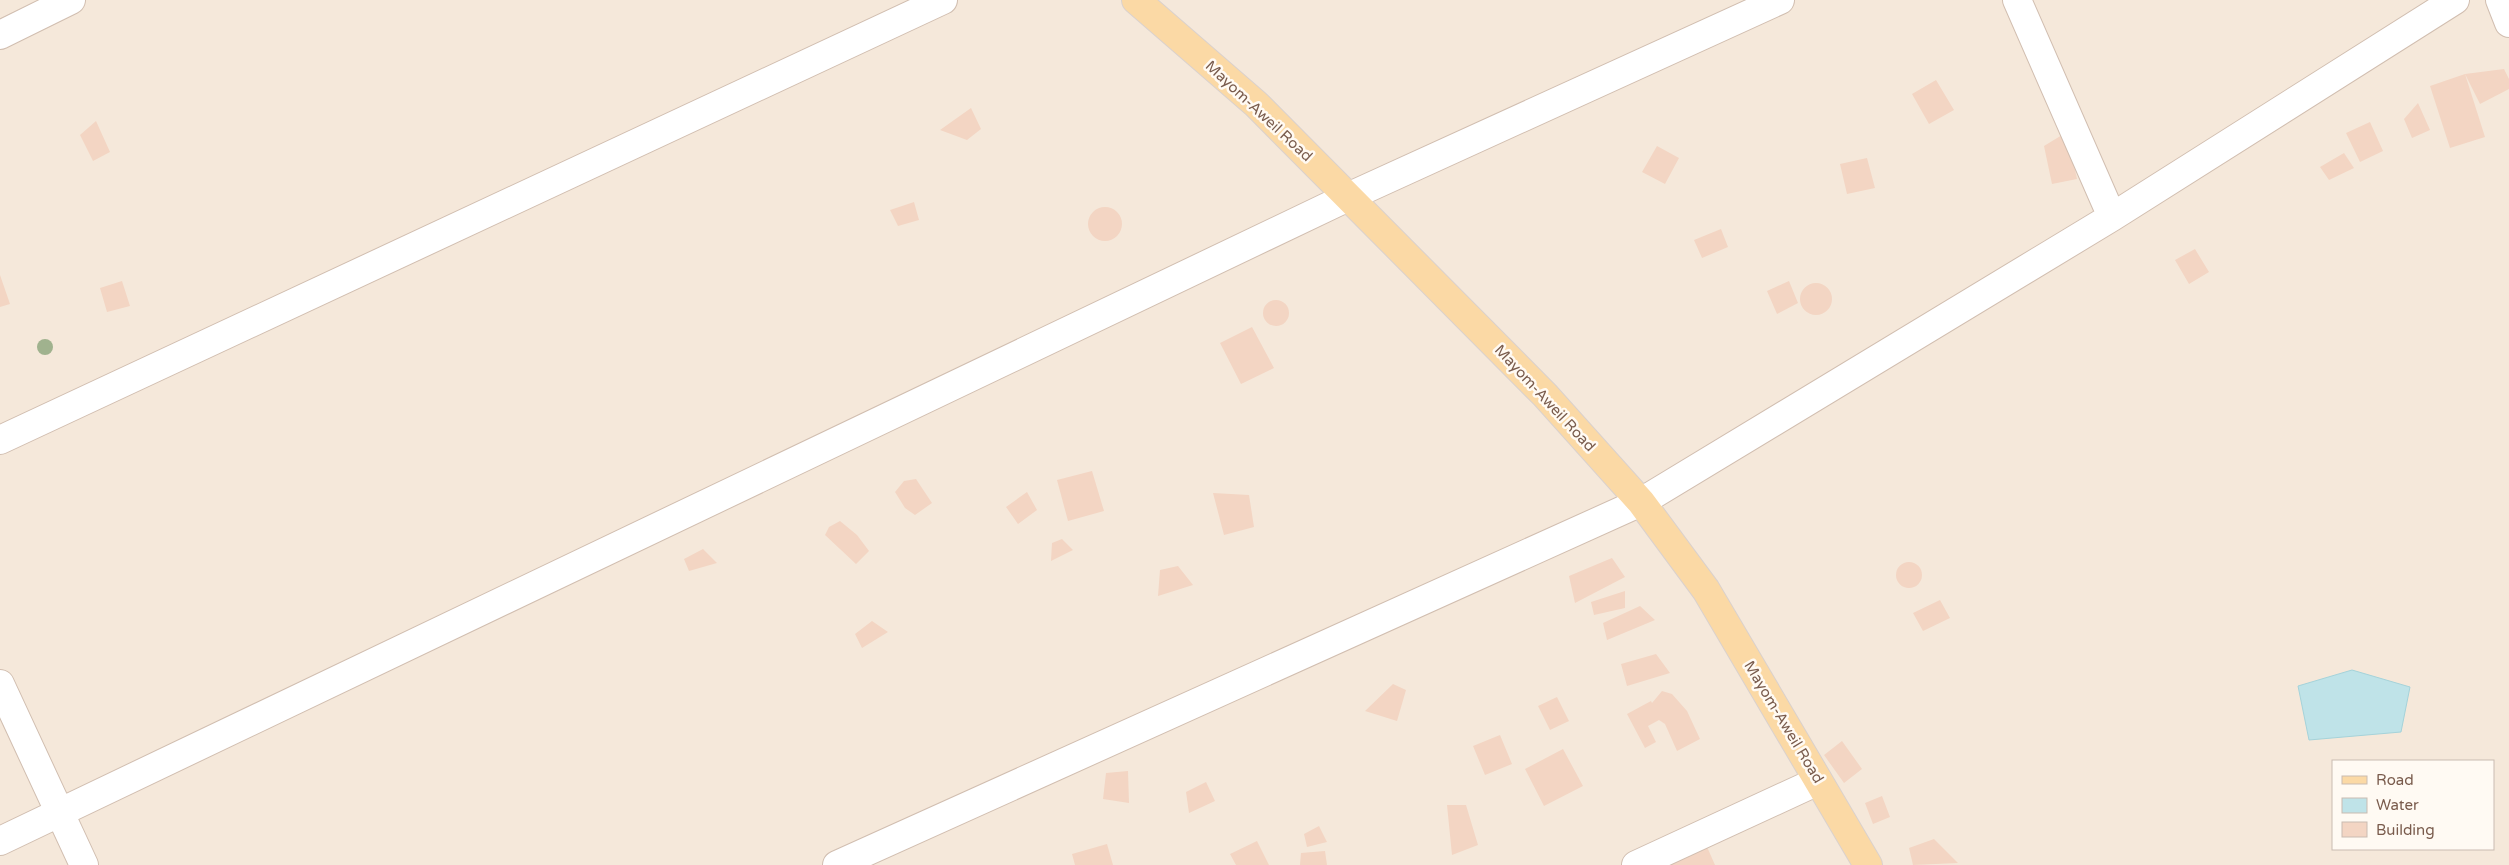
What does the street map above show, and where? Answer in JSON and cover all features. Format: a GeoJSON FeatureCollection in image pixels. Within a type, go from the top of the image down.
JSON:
{"type":"FeatureCollection","features":[{"type":"Feature","properties":{"kind":"main road","name":"Mayom-Aweil Road"},"geometry":{"type":"LineString","coordinates":[[1136,0],[1256,104],[1545,396],[1641,502],[1706,590],[1868,865]]}},
{"type":"Feature","properties":{"kind":"street"},"geometry":{"type":"LineString","coordinates":[[0,35],[71,0]]}},
{"type":"Feature","properties":{"kind":"street"},"geometry":{"type":"LineString","coordinates":[[0,440],[944,0]]}},
{"type":"Feature","properties":{"kind":"street"},"geometry":{"type":"LineString","coordinates":[[0,841],[1348,197],[1780,0]]}},
{"type":"Feature","properties":{"kind":"street"},"geometry":{"type":"LineString","coordinates":[[2017,0],[2112,217]]}},
{"type":"Feature","properties":{"kind":"street"},"geometry":{"type":"LineString","coordinates":[[837,865],[1641,502],[2112,217],[2455,0]]}},
{"type":"Feature","properties":{"kind":"street"},"geometry":{"type":"LineString","coordinates":[[2500,0],[2509,23]]}},
{"type":"Feature","properties":{"kind":"street"},"geometry":{"type":"LineString","coordinates":[[0,684],[84,865]]}},
{"type":"Feature","properties":{"kind":"street"},"geometry":{"type":"LineString","coordinates":[[1636,865],[1818,781]]}},
{"type":"Feature","properties":{"kind":"shaded area"},"geometry":{"type":"Polygon","coordinates":[[[0,0],[2509,0],[2509,865],[0,865],[0,0]]]}},
{"type":"Feature","properties":{"kind":"water"},"geometry":{"type":"Polygon","coordinates":[[[2352,670],[2410,687],[2401,732],[2309,740],[2298,686],[2352,670]]]}},
{"type":"Feature","properties":{"kind":"building"},"geometry":{"type":"Polygon","coordinates":[[[2504,69],[2509,79],[2509,89],[2480,104],[2465,74],[2504,69]]]}},
{"type":"Feature","properties":{"kind":"building"},"geometry":{"type":"Polygon","coordinates":[[[2465,74],[2485,137],[2450,148],[2430,86],[2465,74]]]}},
{"type":"Feature","properties":{"kind":"building"},"geometry":{"type":"Polygon","coordinates":[[[1936,80],[1954,110],[1929,124],[1912,94],[1936,80]]]}},
{"type":"Feature","properties":{"kind":"building"},"geometry":{"type":"Polygon","coordinates":[[[2418,103],[2430,130],[2412,138],[2404,119],[2418,103]]]}},
{"type":"Feature","properties":{"kind":"building"},"geometry":{"type":"Polygon","coordinates":[[[971,108],[981,129],[967,140],[940,130],[971,108]]]}},
{"type":"Feature","properties":{"kind":"building"},"geometry":{"type":"Polygon","coordinates":[[[96,121],[110,152],[93,161],[80,135],[96,121]]]}},
{"type":"Feature","properties":{"kind":"building"},"geometry":{"type":"Polygon","coordinates":[[[2370,122],[2383,151],[2360,162],[2346,133],[2370,122]]]}},
{"type":"Feature","properties":{"kind":"building"},"geometry":{"type":"Polygon","coordinates":[[[2067,132],[2077,179],[2052,184],[2044,146],[2067,132]]]}},
{"type":"Feature","properties":{"kind":"building"},"geometry":{"type":"Polygon","coordinates":[[[1657,146],[1679,158],[1665,184],[1642,172],[1657,146]]]}},
{"type":"Feature","properties":{"kind":"building"},"geometry":{"type":"Polygon","coordinates":[[[2344,153],[2354,168],[2329,180],[2320,167],[2344,153]]]}},
{"type":"Feature","properties":{"kind":"building"},"geometry":{"type":"Polygon","coordinates":[[[1867,158],[1875,188],[1847,194],[1840,164],[1867,158]]]}},
{"type":"Feature","properties":{"kind":"building"},"geometry":{"type":"Polygon","coordinates":[[[914,202],[919,220],[898,226],[890,210],[914,202]]]}},
{"type":"Feature","properties":{"kind":"building"},"geometry":{"type":"Polygon","coordinates":[[[1105,207],[1117,212],[1122,224],[1117,236],[1105,241],[1093,236],[1088,224],[1093,212],[1105,207]]]}},
{"type":"Feature","properties":{"kind":"building"},"geometry":{"type":"Polygon","coordinates":[[[1721,229],[1728,247],[1702,258],[1694,240],[1721,229]]]}},
{"type":"Feature","properties":{"kind":"building"},"geometry":{"type":"Polygon","coordinates":[[[2195,249],[2209,272],[2189,284],[2175,260],[2195,249]]]}},
{"type":"Feature","properties":{"kind":"building"},"geometry":{"type":"Polygon","coordinates":[[[0,275],[10,304],[0,307],[0,275]]]}},
{"type":"Feature","properties":{"kind":"building"},"geometry":{"type":"Polygon","coordinates":[[[122,281],[130,306],[107,312],[100,288],[122,281]]]}},
{"type":"Feature","properties":{"kind":"building"},"geometry":{"type":"Polygon","coordinates":[[[1789,281],[1798,303],[1777,314],[1767,291],[1789,281]]]}},
{"type":"Feature","properties":{"kind":"building"},"geometry":{"type":"Polygon","coordinates":[[[1816,283],[1828,287],[1832,299],[1828,311],[1816,315],[1804,311],[1800,299],[1804,287],[1816,283]]]}},
{"type":"Feature","properties":{"kind":"building"},"geometry":{"type":"Polygon","coordinates":[[[1276,300],[1285,304],[1289,313],[1285,322],[1276,326],[1267,322],[1263,313],[1267,304],[1276,300]]]}},
{"type":"Feature","properties":{"kind":"building"},"geometry":{"type":"Polygon","coordinates":[[[1252,327],[1274,368],[1241,384],[1220,343],[1252,327]]]}},
{"type":"Feature","properties":{"kind":"building"},"geometry":{"type":"Polygon","coordinates":[[[1092,471],[1104,511],[1068,521],[1057,480],[1092,471]]]}},
{"type":"Feature","properties":{"kind":"building"},"geometry":{"type":"Polygon","coordinates":[[[916,479],[932,503],[915,515],[905,508],[895,492],[904,481],[916,479]]]}},
{"type":"Feature","properties":{"kind":"building"},"geometry":{"type":"Polygon","coordinates":[[[1027,492],[1037,510],[1018,524],[1006,507],[1027,492]]]}},
{"type":"Feature","properties":{"kind":"building"},"geometry":{"type":"Polygon","coordinates":[[[1213,493],[1249,495],[1254,527],[1224,535],[1213,493]]]}},
{"type":"Feature","properties":{"kind":"building"},"geometry":{"type":"Polygon","coordinates":[[[840,521],[857,535],[869,551],[856,564],[825,535],[829,527],[840,521]]]}},
{"type":"Feature","properties":{"kind":"building"},"geometry":{"type":"Polygon","coordinates":[[[1062,539],[1073,550],[1051,561],[1052,543],[1062,539]]]}},
{"type":"Feature","properties":{"kind":"building"},"geometry":{"type":"Polygon","coordinates":[[[703,549],[717,563],[689,571],[684,559],[703,549]]]}},
{"type":"Feature","properties":{"kind":"building"},"geometry":{"type":"Polygon","coordinates":[[[1612,558],[1625,577],[1575,603],[1569,576],[1612,558]]]}},
{"type":"Feature","properties":{"kind":"building"},"geometry":{"type":"Polygon","coordinates":[[[1909,562],[1918,566],[1922,575],[1918,584],[1909,588],[1900,584],[1896,575],[1900,566],[1909,562]]]}},
{"type":"Feature","properties":{"kind":"building"},"geometry":{"type":"Polygon","coordinates":[[[1178,566],[1193,585],[1158,596],[1160,570],[1178,566]]]}},
{"type":"Feature","properties":{"kind":"building"},"geometry":{"type":"Polygon","coordinates":[[[1625,591],[1625,608],[1594,615],[1591,602],[1625,591]]]}},
{"type":"Feature","properties":{"kind":"building"},"geometry":{"type":"Polygon","coordinates":[[[1940,600],[1950,618],[1923,631],[1913,613],[1940,600]]]}},
{"type":"Feature","properties":{"kind":"building"},"geometry":{"type":"Polygon","coordinates":[[[1640,606],[1655,620],[1607,640],[1603,623],[1640,606]]]}},
{"type":"Feature","properties":{"kind":"building"},"geometry":{"type":"Polygon","coordinates":[[[872,621],[888,632],[862,648],[855,634],[872,621]]]}},
{"type":"Feature","properties":{"kind":"building"},"geometry":{"type":"Polygon","coordinates":[[[1656,654],[1670,673],[1627,686],[1621,664],[1656,654]]]}},
{"type":"Feature","properties":{"kind":"building"},"geometry":{"type":"Polygon","coordinates":[[[1393,684],[1406,690],[1397,721],[1365,711],[1393,684]]]}},
{"type":"Feature","properties":{"kind":"building"},"geometry":{"type":"Polygon","coordinates":[[[1662,691],[1672,694],[1687,711],[1700,739],[1677,751],[1665,724],[1659,720],[1648,726],[1656,742],[1645,748],[1627,714],[1651,701],[1652,703],[1662,691]]]}},
{"type":"Feature","properties":{"kind":"building"},"geometry":{"type":"Polygon","coordinates":[[[1557,697],[1569,721],[1550,730],[1538,706],[1557,697]]]}},
{"type":"Feature","properties":{"kind":"building"},"geometry":{"type":"Polygon","coordinates":[[[1500,735],[1512,764],[1485,775],[1473,746],[1500,735]]]}},
{"type":"Feature","properties":{"kind":"building"},"geometry":{"type":"Polygon","coordinates":[[[1842,741],[1862,769],[1844,783],[1824,755],[1842,741]]]}},
{"type":"Feature","properties":{"kind":"building"},"geometry":{"type":"Polygon","coordinates":[[[1563,749],[1583,786],[1544,806],[1525,769],[1563,749]]]}},
{"type":"Feature","properties":{"kind":"building"},"geometry":{"type":"Polygon","coordinates":[[[1128,771],[1129,803],[1103,799],[1106,773],[1128,771]]]}},
{"type":"Feature","properties":{"kind":"building"},"geometry":{"type":"Polygon","coordinates":[[[1206,782],[1215,801],[1189,813],[1186,792],[1206,782]]]}},
{"type":"Feature","properties":{"kind":"building"},"geometry":{"type":"Polygon","coordinates":[[[1882,796],[1890,817],[1873,824],[1865,803],[1882,796]]]}},
{"type":"Feature","properties":{"kind":"building"},"geometry":{"type":"Polygon","coordinates":[[[1447,805],[1466,805],[1478,845],[1452,855],[1447,805]]]}},
{"type":"Feature","properties":{"kind":"building"},"geometry":{"type":"Polygon","coordinates":[[[1319,826],[1327,842],[1307,847],[1304,834],[1319,826]]]}},
{"type":"Feature","properties":{"kind":"building"},"geometry":{"type":"Polygon","coordinates":[[[1700,831],[1715,865],[1645,865],[1700,831]]]}},
{"type":"Feature","properties":{"kind":"building"},"geometry":{"type":"Polygon","coordinates":[[[1934,839],[1958,863],[1913,865],[1909,848],[1934,839]]]}},
{"type":"Feature","properties":{"kind":"building"},"geometry":{"type":"Polygon","coordinates":[[[1257,841],[1269,865],[1236,865],[1230,854],[1257,841]]]}},
{"type":"Feature","properties":{"kind":"building"},"geometry":{"type":"Polygon","coordinates":[[[1107,844],[1113,865],[1075,865],[1072,854],[1107,844]]]}},
{"type":"Feature","properties":{"kind":"building"},"geometry":{"type":"Polygon","coordinates":[[[1325,851],[1327,865],[1300,865],[1301,853],[1325,851]]]}}]}
